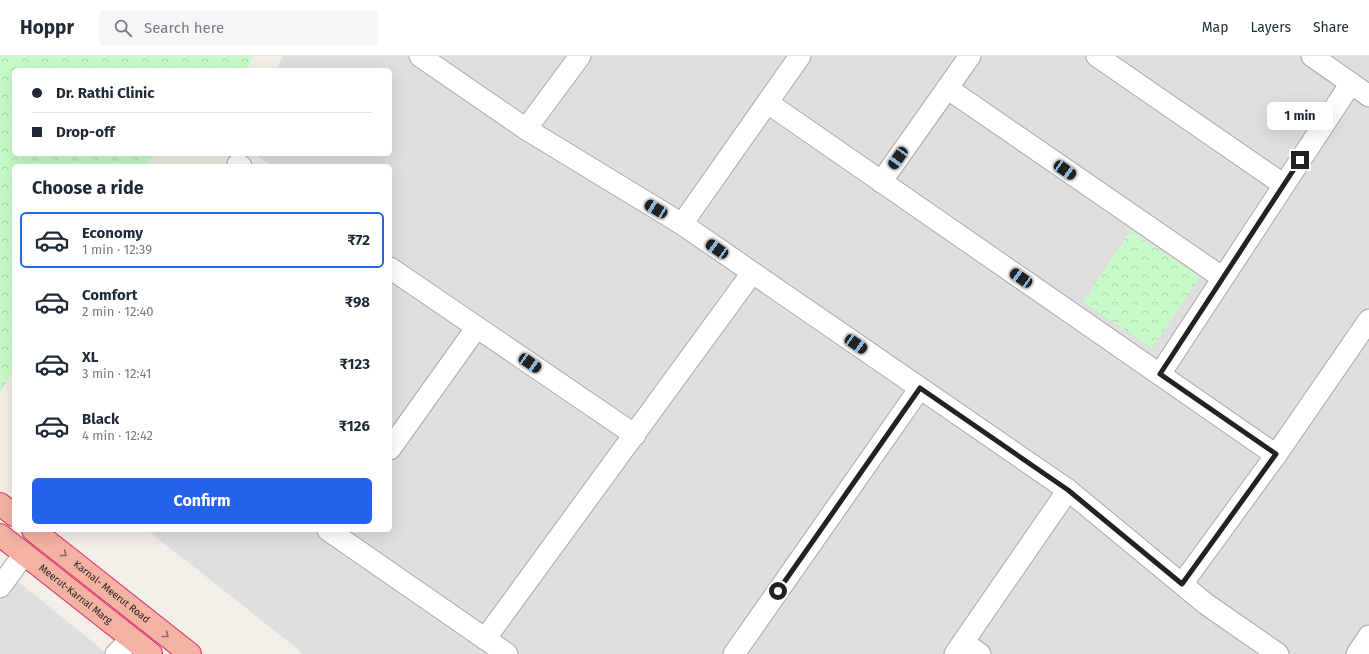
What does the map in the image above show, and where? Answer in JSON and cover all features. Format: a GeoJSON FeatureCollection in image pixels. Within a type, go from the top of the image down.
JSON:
{"type":"FeatureCollection","features":[{"type":"Feature","properties":{"kind":"highway"},"geometry":{"type":"LineString","coordinates":[[0,504],[12,513]]}},
{"type":"Feature","properties":{"kind":"highway","name":"Karnal- Meerut Road"},"geometry":{"type":"LineString","coordinates":[[36,532],[190,654]]}},
{"type":"Feature","properties":{"kind":"highway","name":"Meerut-Karnal Marg"},"geometry":{"type":"LineString","coordinates":[[0,535],[150,654]]}},
{"type":"Feature","properties":{"kind":"street"},"geometry":{"type":"LineString","coordinates":[[420,56],[526,130],[682,224],[1068,490],[1206,604],[1278,654]]}},
{"type":"Feature","properties":{"kind":"street"},"geometry":{"type":"LineString","coordinates":[[526,130],[580,56]]}},
{"type":"Feature","properties":{"kind":"street"},"geometry":{"type":"LineString","coordinates":[[682,224],[800,56]]}},
{"type":"Feature","properties":{"kind":"street"},"geometry":{"type":"LineString","coordinates":[[881,182],[970,56]]}},
{"type":"Feature","properties":{"kind":"street"},"geometry":{"type":"LineString","coordinates":[[1312,56],[1369,96]]}},
{"type":"Feature","properties":{"kind":"street"},"geometry":{"type":"LineString","coordinates":[[1104,58],[1284,185]]}},
{"type":"Feature","properties":{"kind":"street"},"geometry":{"type":"LineString","coordinates":[[1160,374],[1351,83]]}},
{"type":"Feature","properties":{"kind":"street"},"geometry":{"type":"LineString","coordinates":[[947,88],[1223,278]]}},
{"type":"Feature","properties":{"kind":"street"},"geometry":{"type":"LineString","coordinates":[[768,103],[1276,454]]}},
{"type":"Feature","properties":{"kind":"street"},"geometry":{"type":"LineString","coordinates":[[392,269],[635,434]]}},
{"type":"Feature","properties":{"kind":"street"},"geometry":{"type":"LineString","coordinates":[[485,639],[752,273]]}},
{"type":"Feature","properties":{"kind":"street"},"geometry":{"type":"LineString","coordinates":[[1182,584],[1276,454],[1369,320]]}},
{"type":"Feature","properties":{"kind":"street"},"geometry":{"type":"LineString","coordinates":[[392,446],[477,327]]}},
{"type":"Feature","properties":{"kind":"street"},"geometry":{"type":"LineString","coordinates":[[734,654],[920,388]]}},
{"type":"Feature","properties":{"kind":"street"},"geometry":{"type":"LineString","coordinates":[[980,654],[959,648],[1068,490]]}},
{"type":"Feature","properties":{"kind":"street"},"geometry":{"type":"LineString","coordinates":[[331,532],[507,654]]}},
{"type":"Feature","properties":{"kind":"street"},"geometry":{"type":"LineString","coordinates":[[0,586],[24,554]]}},
{"type":"Feature","properties":{"kind":"street"},"geometry":{"type":"LineString","coordinates":[[1356,654],[1369,636]]}},
{"type":"Feature","properties":{"kind":"street"},"geometry":{"type":"LineString","coordinates":[[116,654],[132,639]]}},
{"type":"Feature","properties":{"kind":"shaded area"},"geometry":{"type":"Polygon","coordinates":[[[283,56],[1369,56],[1369,654],[304,654],[150,532],[392,532],[392,164],[268,164],[258,156],[392,156],[392,68],[277,68],[283,56]]]}},
{"type":"Feature","properties":{"kind":"shaded area"},"geometry":{"type":"Polygon","coordinates":[[[0,567],[108,654],[0,654],[0,567]]]}},
{"type":"Feature","properties":{"kind":"green space"},"geometry":{"type":"Polygon","coordinates":[[[0,56],[253,56],[248,68],[12,68],[12,156],[153,156],[147,164],[12,164],[12,373],[0,392],[0,56]]]}},
{"type":"Feature","properties":{"kind":"green space"},"geometry":{"type":"Polygon","coordinates":[[[1130,231],[1200,277],[1152,348],[1083,302],[1130,231]]]}},
{"type":"Feature","properties":{"kind":"route"},"geometry":{"type":"LineString","coordinates":[[778,591],[920,388],[1068,490],[1182,584],[1276,454],[1160,374],[1300,160]]}}]}
